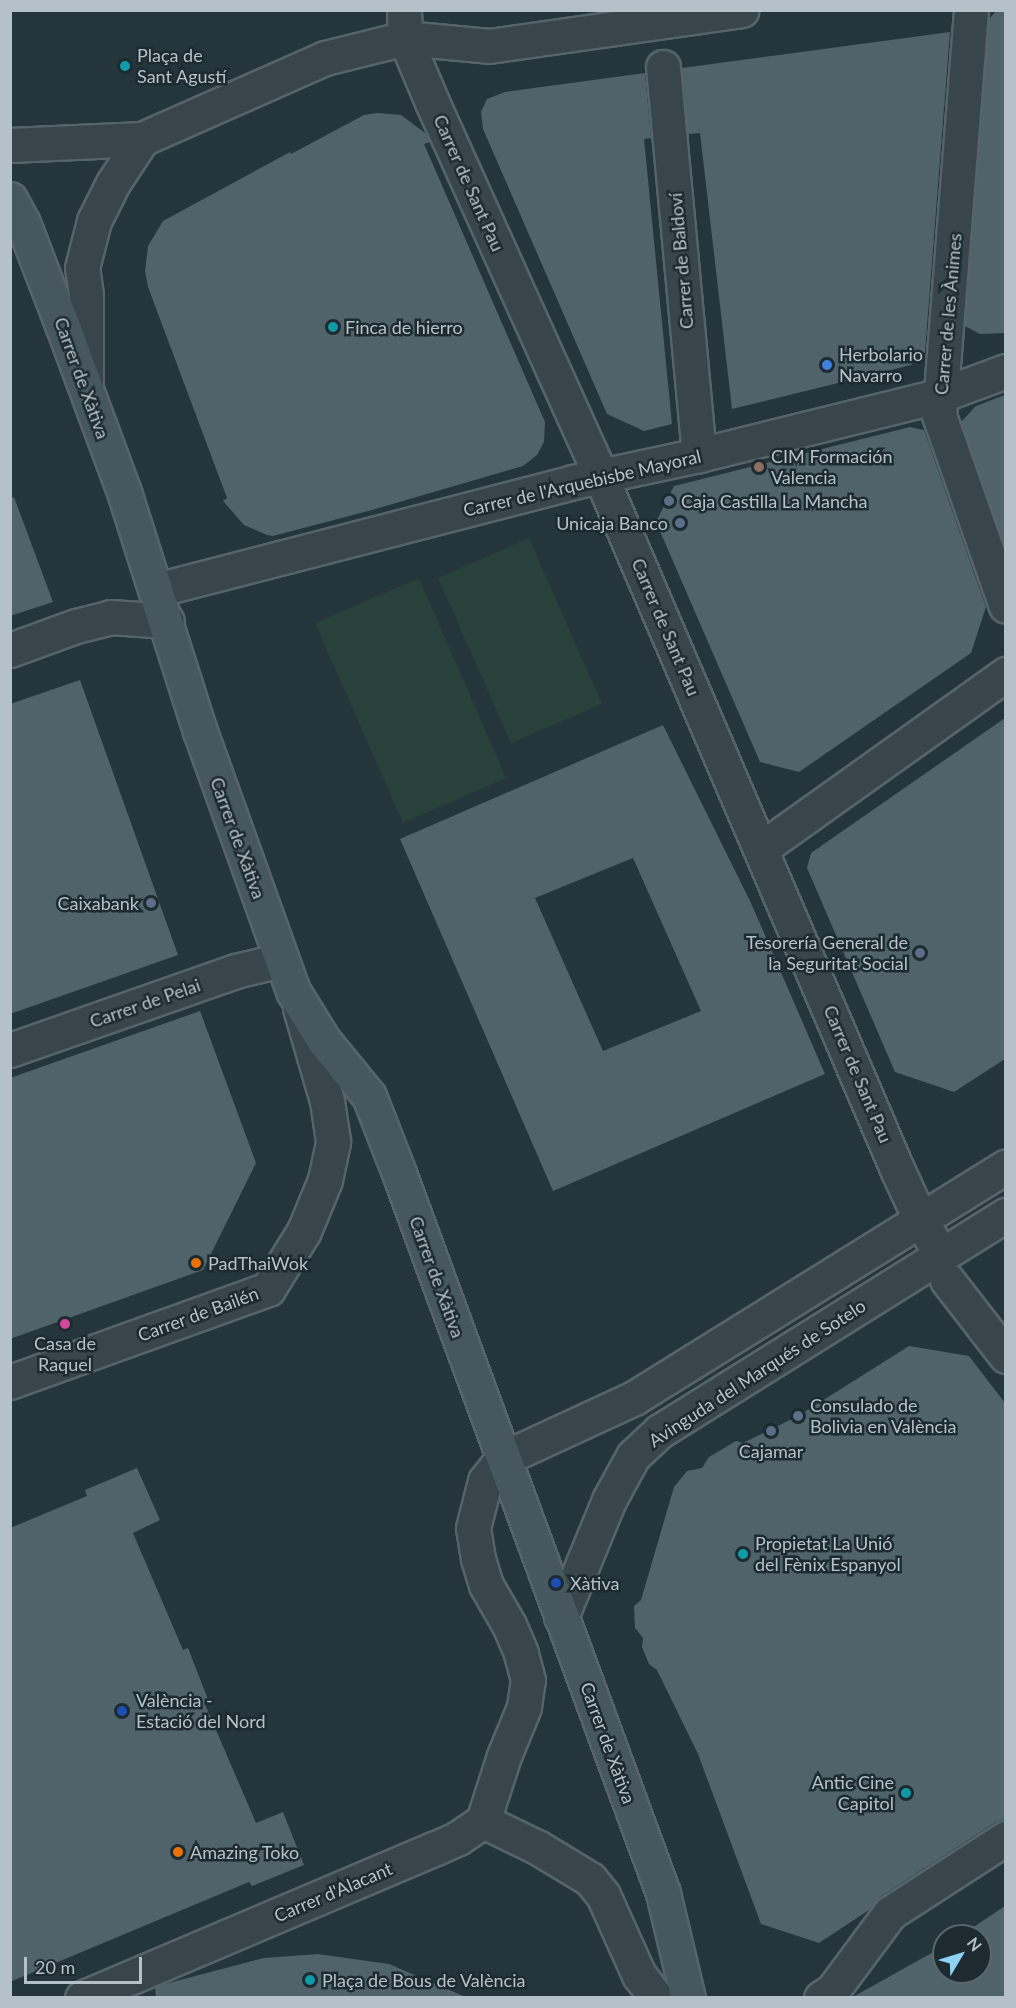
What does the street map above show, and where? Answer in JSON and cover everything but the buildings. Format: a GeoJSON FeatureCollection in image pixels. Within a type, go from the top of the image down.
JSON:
{"type":"FeatureCollection","features":[{"type":"Feature","properties":{"kind":"main road","name":"Carrer de Xàtiva"},"geometry":{"type":"LineString","coordinates":[[10,199],[23,223],[86,389],[156,590],[200,731],[299,1004],[324,1041],[369,1096],[470,1364],[502,1459],[663,1893],[688,1998]]}},
{"type":"Feature","properties":{"kind":"street"},"geometry":{"type":"LineString","coordinates":[[10,145],[142,139],[405,24],[489,46],[741,10]]}},
{"type":"Feature","properties":{"kind":"street","name":"Carrer de les Ànimes"},"geometry":{"type":"LineString","coordinates":[[971,10],[939,415],[1005,606]]}},
{"type":"Feature","properties":{"kind":"street","name":"Carrer de Sant Pau"},"geometry":{"type":"LineString","coordinates":[[405,24],[920,1219]]}},
{"type":"Feature","properties":{"kind":"street","name":"Carrer de Baldoví"},"geometry":{"type":"LineString","coordinates":[[663,67],[699,455]]}},
{"type":"Feature","properties":{"kind":"street"},"geometry":{"type":"LineString","coordinates":[[86,389],[86,295],[82,268],[94,221],[113,183],[142,139]]}},
{"type":"Feature","properties":{"kind":"street","name":"Carrer de l'Arquebisbe Mayoral"},"geometry":{"type":"LineString","coordinates":[[156,590],[601,477],[941,395],[1005,371]]}},
{"type":"Feature","properties":{"kind":"street"},"geometry":{"type":"LineString","coordinates":[[10,650],[76,626],[111,617],[166,621]]}},
{"type":"Feature","properties":{"kind":"street"},"geometry":{"type":"LineString","coordinates":[[762,848],[1005,674]]}},
{"type":"Feature","properties":{"kind":"street","name":"Carrer de Pelai"},"geometry":{"type":"LineString","coordinates":[[10,1050],[235,971],[282,960]]}},
{"type":"Feature","properties":{"kind":"street","name":"Carrer de Bailén"},"geometry":{"type":"LineString","coordinates":[[10,1382],[268,1289],[304,1231],[325,1180],[333,1141],[327,1101],[310,1051],[299,1004]]}},
{"type":"Feature","properties":{"kind":"street"},"geometry":{"type":"LineString","coordinates":[[657,1998],[639,1975],[603,1895],[590,1879],[537,1847],[483,1821],[504,1756],[520,1722],[528,1680],[521,1653],[509,1624],[486,1585],[473,1528],[485,1481],[502,1459],[634,1398],[1005,1166]]}},
{"type":"Feature","properties":{"kind":"street","name":"Avinguda del Marqués de Sotelo"},"geometry":{"type":"LineString","coordinates":[[561,1617],[609,1500],[633,1456],[660,1431],[944,1268],[1005,1215]]}},
{"type":"Feature","properties":{"kind":"street"},"geometry":{"type":"LineString","coordinates":[[920,1219],[944,1268],[1005,1356]]}},
{"type":"Feature","properties":{"kind":"street","name":"Carrer d'Alacant"},"geometry":{"type":"LineString","coordinates":[[82,1998],[436,1848],[458,1838],[483,1821]]}},
{"type":"Feature","properties":{"kind":"street"},"geometry":{"type":"LineString","coordinates":[[821,1998],[832,1991],[890,1913],[1005,1838]]}},
{"type":"Feature","properties":{"kind":"green space"},"geometry":{"type":"Polygon","coordinates":[[[529,538],[602,704],[511,743],[438,578],[529,538]]]}},
{"type":"Feature","properties":{"kind":"green space"},"geometry":{"type":"Polygon","coordinates":[[[419,578],[506,778],[403,823],[315,623],[419,578]]]}},
{"type":"Feature","properties":{"kind":"place","name":"Plaça de Sant Agustí"},"geometry":{"type":"Point","coordinates":[125,66]}},
{"type":"Feature","properties":{"kind":"place","name":"Finca de hierro"},"geometry":{"type":"Point","coordinates":[333,327]}},
{"type":"Feature","properties":{"kind":"place","name":"Herbolario Navarro"},"geometry":{"type":"Point","coordinates":[827,365]}},
{"type":"Feature","properties":{"kind":"place","name":"CIM Formación Valencia"},"geometry":{"type":"Point","coordinates":[759,467]}},
{"type":"Feature","properties":{"kind":"place","name":"Caja Castilla La Mancha"},"geometry":{"type":"Point","coordinates":[669,501]}},
{"type":"Feature","properties":{"kind":"place","name":"Unicaja Banco"},"geometry":{"type":"Point","coordinates":[680,523]}},
{"type":"Feature","properties":{"kind":"place","name":"Caixabank"},"geometry":{"type":"Point","coordinates":[151,903]}},
{"type":"Feature","properties":{"kind":"place","name":"Tesorería General de la Seguritat Social"},"geometry":{"type":"Point","coordinates":[920,953]}},
{"type":"Feature","properties":{"kind":"place","name":"PadThaiWok"},"geometry":{"type":"Point","coordinates":[196,1263]}},
{"type":"Feature","properties":{"kind":"place","name":"Casa de Raquel"},"geometry":{"type":"Point","coordinates":[65,1324]}},
{"type":"Feature","properties":{"kind":"place","name":"Consulado de Bolivia en València"},"geometry":{"type":"Point","coordinates":[798,1416]}},
{"type":"Feature","properties":{"kind":"place","name":"Cajamar"},"geometry":{"type":"Point","coordinates":[771,1431]}},
{"type":"Feature","properties":{"kind":"place","name":"Propietat La Unió del Fènix Espanyol"},"geometry":{"type":"Point","coordinates":[743,1554]}},
{"type":"Feature","properties":{"kind":"place","name":"Xàtiva"},"geometry":{"type":"Point","coordinates":[556,1583]}},
{"type":"Feature","properties":{"kind":"place","name":"València - Estació del Nord"},"geometry":{"type":"Point","coordinates":[122,1711]}},
{"type":"Feature","properties":{"kind":"place","name":"Antic Cine Capitol"},"geometry":{"type":"Point","coordinates":[906,1793]}},
{"type":"Feature","properties":{"kind":"place","name":"Amazing Toko"},"geometry":{"type":"Point","coordinates":[178,1852]}},
{"type":"Feature","properties":{"kind":"place","name":"Plaça de Bous de València"},"geometry":{"type":"Point","coordinates":[310,1980]}}]}
